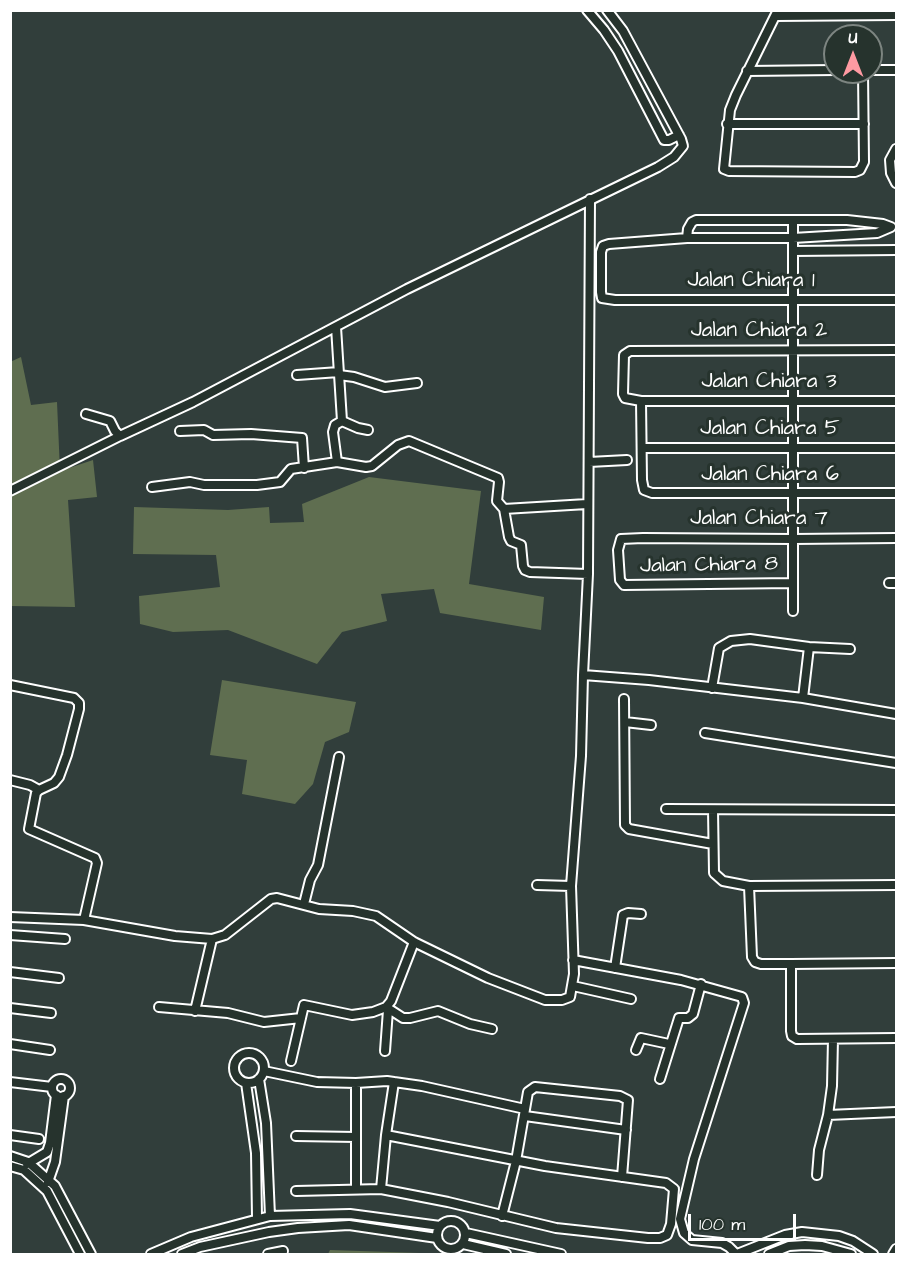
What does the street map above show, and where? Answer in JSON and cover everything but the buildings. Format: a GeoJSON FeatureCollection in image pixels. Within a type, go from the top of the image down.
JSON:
{"type":"FeatureCollection","features":[{"type":"Feature","properties":{"kind":"street"},"geometry":{"type":"LineString","coordinates":[[586,10],[604,30],[618,51],[662,136],[666,141],[680,137]]}},
{"type":"Feature","properties":{"kind":"street"},"geometry":{"type":"LineString","coordinates":[[10,491],[118,434],[193,402],[447,269],[668,162],[679,154],[682,146],[680,137],[623,31],[607,10]]}},
{"type":"Feature","properties":{"kind":"street"},"geometry":{"type":"LineString","coordinates":[[864,84],[864,162],[860,170],[855,172],[729,171],[724,169],[727,124],[735,95],[777,13],[832,16],[897,15]]}},
{"type":"Feature","properties":{"kind":"street"},"geometry":{"type":"LineString","coordinates":[[747,71],[823,70]]}},
{"type":"Feature","properties":{"kind":"street"},"geometry":{"type":"LineString","coordinates":[[727,124],[864,124]]}},
{"type":"Feature","properties":{"kind":"street"},"geometry":{"type":"LineString","coordinates":[[897,148],[890,160],[891,173],[897,183]]}},
{"type":"Feature","properties":{"kind":"street"},"geometry":{"type":"LineString","coordinates":[[10,917],[84,920],[175,936],[212,939],[225,935],[270,899],[277,898],[319,909],[353,911],[376,916],[414,942],[488,978],[545,1000],[562,1000],[570,997],[573,986],[571,886],[581,756],[588,574],[590,199]]}},
{"type":"Feature","properties":{"kind":"street"},"geometry":{"type":"LineString","coordinates":[[696,220],[859,221],[894,227],[877,233],[793,238],[687,238],[688,229],[696,220]]}},
{"type":"Feature","properties":{"kind":"street"},"geometry":{"type":"LineString","coordinates":[[793,221],[793,611]]}},
{"type":"Feature","properties":{"kind":"street"},"geometry":{"type":"LineString","coordinates":[[858,234],[861,230],[859,221]]}},
{"type":"Feature","properties":{"kind":"street","name":"Jalan Chiara 1"},"geometry":{"type":"LineString","coordinates":[[687,238],[603,246],[601,252],[603,298],[897,300]]}},
{"type":"Feature","properties":{"kind":"street"},"geometry":{"type":"LineString","coordinates":[[793,251],[897,250]]}},
{"type":"Feature","properties":{"kind":"street"},"geometry":{"type":"LineString","coordinates":[[336,327],[342,420]]}},
{"type":"Feature","properties":{"kind":"street","name":"Jalan Chiara 2"},"geometry":{"type":"LineString","coordinates":[[641,401],[625,398],[623,394],[624,355],[630,351],[897,350]]}},
{"type":"Feature","properties":{"kind":"street"},"geometry":{"type":"LineString","coordinates":[[297,375],[339,373],[385,387],[417,382]]}},
{"type":"Feature","properties":{"kind":"street"},"geometry":{"type":"LineString","coordinates":[[641,401],[643,448]]}},
{"type":"Feature","properties":{"kind":"street","name":"Jalan Chiara 3"},"geometry":{"type":"LineString","coordinates":[[641,401],[897,401]]}},
{"type":"Feature","properties":{"kind":"street"},"geometry":{"type":"LineString","coordinates":[[86,414],[110,421],[118,434]]}},
{"type":"Feature","properties":{"kind":"street"},"geometry":{"type":"LineString","coordinates":[[342,420],[368,430]]}},
{"type":"Feature","properties":{"kind":"street"},"geometry":{"type":"LineString","coordinates":[[337,462],[333,432],[335,425],[342,420]]}},
{"type":"Feature","properties":{"kind":"street"},"geometry":{"type":"LineString","coordinates":[[180,431],[204,430],[213,435],[251,434],[302,438],[304,468]]}},
{"type":"Feature","properties":{"kind":"street"},"geometry":{"type":"LineString","coordinates":[[152,487],[190,482],[231,486],[269,484],[279,482],[291,469],[337,462],[372,466],[398,445],[409,441],[498,478],[497,501],[504,509],[511,541],[521,546],[525,570],[588,574]]}},
{"type":"Feature","properties":{"kind":"street","name":"Jalan Chiara 5"},"geometry":{"type":"LineString","coordinates":[[643,448],[897,447]]}},
{"type":"Feature","properties":{"kind":"street","name":"Jalan Chiara 6"},"geometry":{"type":"LineString","coordinates":[[643,448],[642,480],[644,490],[652,493],[897,494]]}},
{"type":"Feature","properties":{"kind":"street"},"geometry":{"type":"LineString","coordinates":[[589,462],[627,460]]}},
{"type":"Feature","properties":{"kind":"street"},"geometry":{"type":"LineString","coordinates":[[504,509],[587,504]]}},
{"type":"Feature","properties":{"kind":"street","name":"Jalan Chiara 7"},"geometry":{"type":"LineString","coordinates":[[624,585],[620,580],[618,550],[621,539],[897,538]]}},
{"type":"Feature","properties":{"kind":"street","name":"Jalan Chiara 8"},"geometry":{"type":"LineString","coordinates":[[624,585],[793,583]]}},
{"type":"Feature","properties":{"kind":"street"},"geometry":{"type":"LineString","coordinates":[[712,687],[719,648],[731,641],[750,639],[850,650]]}},
{"type":"Feature","properties":{"kind":"street"},"geometry":{"type":"LineString","coordinates":[[803,698],[809,647]]}},
{"type":"Feature","properties":{"kind":"street"},"geometry":{"type":"LineString","coordinates":[[583,675],[803,698],[897,714]]}},
{"type":"Feature","properties":{"kind":"street"},"geometry":{"type":"LineString","coordinates":[[10,685],[74,698],[79,703],[79,710],[59,777],[36,793],[29,830],[95,858],[97,863],[84,920]]}},
{"type":"Feature","properties":{"kind":"street"},"geometry":{"type":"LineString","coordinates":[[624,699],[626,825],[629,829],[713,844]]}},
{"type":"Feature","properties":{"kind":"street"},"geometry":{"type":"LineString","coordinates":[[625,722],[651,725]]}},
{"type":"Feature","properties":{"kind":"street"},"geometry":{"type":"LineString","coordinates":[[705,733],[897,763]]}},
{"type":"Feature","properties":{"kind":"street"},"geometry":{"type":"LineString","coordinates":[[304,904],[310,880],[318,865],[339,757]]}},
{"type":"Feature","properties":{"kind":"street"},"geometry":{"type":"LineString","coordinates":[[10,780],[39,790]]}},
{"type":"Feature","properties":{"kind":"street"},"geometry":{"type":"LineString","coordinates":[[666,809],[897,810]]}},
{"type":"Feature","properties":{"kind":"street"},"geometry":{"type":"LineString","coordinates":[[713,810],[714,873],[723,881],[749,886],[897,885]]}},
{"type":"Feature","properties":{"kind":"street"},"geometry":{"type":"LineString","coordinates":[[537,885],[571,886]]}},
{"type":"Feature","properties":{"kind":"street"},"geometry":{"type":"LineString","coordinates":[[749,886],[752,957],[755,962],[760,964],[897,963]]}},
{"type":"Feature","properties":{"kind":"street"},"geometry":{"type":"LineString","coordinates":[[615,968],[623,915],[628,912],[641,914]]}},
{"type":"Feature","properties":{"kind":"street"},"geometry":{"type":"LineString","coordinates":[[10,935],[65,939]]}},
{"type":"Feature","properties":{"kind":"street"},"geometry":{"type":"LineString","coordinates":[[195,1011],[212,939]]}},
{"type":"Feature","properties":{"kind":"street"},"geometry":{"type":"LineString","coordinates":[[385,1051],[387,1009],[414,942]]}},
{"type":"Feature","properties":{"kind":"street"},"geometry":{"type":"LineString","coordinates":[[573,960],[701,984],[742,997],[744,1003],[694,1159],[681,1221],[684,1233],[692,1240],[722,1243],[736,1254],[784,1235],[802,1232],[839,1236],[853,1241],[873,1254]]}},
{"type":"Feature","properties":{"kind":"street"},"geometry":{"type":"LineString","coordinates":[[791,964],[792,1036],[797,1039],[897,1038]]}},
{"type":"Feature","properties":{"kind":"street"},"geometry":{"type":"LineString","coordinates":[[10,972],[59,978]]}},
{"type":"Feature","properties":{"kind":"street"},"geometry":{"type":"LineString","coordinates":[[660,1079],[669,1044],[679,1018],[688,1018],[693,1014],[701,984]]}},
{"type":"Feature","properties":{"kind":"street"},"geometry":{"type":"LineString","coordinates":[[573,986],[631,999]]}},
{"type":"Feature","properties":{"kind":"street"},"geometry":{"type":"LineString","coordinates":[[291,1061],[303,1007],[306,1005],[343,1015],[387,1009],[403,1018],[438,1011],[470,1024],[492,1029]]}},
{"type":"Feature","properties":{"kind":"street"},"geometry":{"type":"LineString","coordinates":[[159,1007],[228,1013],[264,1022],[301,1018]]}},
{"type":"Feature","properties":{"kind":"street"},"geometry":{"type":"LineString","coordinates":[[10,1008],[51,1014]]}},
{"type":"Feature","properties":{"kind":"street"},"geometry":{"type":"LineString","coordinates":[[636,1050],[641,1038],[669,1044]]}},
{"type":"Feature","properties":{"kind":"street"},"geometry":{"type":"LineString","coordinates":[[817,1175],[822,1134],[828,1115],[833,1068],[833,1039]]}},
{"type":"Feature","properties":{"kind":"street"},"geometry":{"type":"LineString","coordinates":[[10,1044],[50,1050]]}},
{"type":"Feature","properties":{"kind":"street"},"geometry":{"type":"LineString","coordinates":[[252,1053],[261,1058],[264,1071],[260,1079],[253,1083],[246,1083],[238,1078],[234,1070],[236,1060],[243,1054],[252,1053]]}},
{"type":"Feature","properties":{"kind":"street"},"geometry":{"type":"LineString","coordinates":[[264,1071],[317,1082],[394,1082],[525,1112],[626,1130]]}},
{"type":"Feature","properties":{"kind":"street"},"geometry":{"type":"LineString","coordinates":[[260,1079],[268,1153],[270,1216]]}},
{"type":"Feature","properties":{"kind":"street"},"geometry":{"type":"LineString","coordinates":[[10,1082],[57,1093]]}},
{"type":"Feature","properties":{"kind":"street"},"geometry":{"type":"LineString","coordinates":[[381,1190],[394,1082]]}},
{"type":"Feature","properties":{"kind":"street"},"geometry":{"type":"LineString","coordinates":[[246,1083],[256,1153],[257,1218]]}},
{"type":"Feature","properties":{"kind":"street"},"geometry":{"type":"LineString","coordinates":[[356,1083],[356,1189]]}},
{"type":"Feature","properties":{"kind":"street"},"geometry":{"type":"LineString","coordinates":[[502,1216],[516,1161],[528,1092],[535,1087],[620,1096],[628,1100],[622,1177]]}},
{"type":"Feature","properties":{"kind":"street"},"geometry":{"type":"LineString","coordinates":[[24,1170],[28,1162],[47,1152],[57,1093]]}},
{"type":"Feature","properties":{"kind":"street"},"geometry":{"type":"LineString","coordinates":[[43,1187],[50,1180],[56,1162],[57,1093]]}},
{"type":"Feature","properties":{"kind":"street"},"geometry":{"type":"LineString","coordinates":[[828,1115],[897,1112]]}},
{"type":"Feature","properties":{"kind":"street"},"geometry":{"type":"LineString","coordinates":[[10,1135],[39,1139]]}},
{"type":"Feature","properties":{"kind":"street"},"geometry":{"type":"LineString","coordinates":[[296,1191],[381,1190],[448,1202],[556,1228],[648,1238],[660,1238],[667,1235],[674,1189],[666,1183],[516,1161],[386,1135]]}},
{"type":"Feature","properties":{"kind":"street"},"geometry":{"type":"LineString","coordinates":[[296,1136],[356,1137]]}},
{"type":"Feature","properties":{"kind":"street"},"geometry":{"type":"LineString","coordinates":[[256,1153],[268,1153]]}},
{"type":"Feature","properties":{"kind":"street"},"geometry":{"type":"LineString","coordinates":[[10,1156],[28,1162],[55,1186],[91,1254]]}},
{"type":"Feature","properties":{"kind":"street"},"geometry":{"type":"LineString","coordinates":[[10,1166],[24,1170],[47,1191],[80,1254]]}},
{"type":"Feature","properties":{"kind":"street"},"geometry":{"type":"LineString","coordinates":[[296,1214],[298,1228]]}},
{"type":"Feature","properties":{"kind":"street"},"geometry":{"type":"LineString","coordinates":[[151,1254],[191,1237],[257,1218],[296,1214],[350,1214],[440,1226],[454,1221],[459,1223],[466,1233],[561,1254]]}},
{"type":"Feature","properties":{"kind":"street"},"geometry":{"type":"LineString","coordinates":[[182,1254],[200,1247],[269,1232],[349,1225],[437,1238],[444,1248],[453,1252],[463,1244],[466,1233]]}},
{"type":"Feature","properties":{"kind":"street"},"geometry":{"type":"LineString","coordinates":[[437,1238],[440,1226]]}},
{"type":"Feature","properties":{"kind":"street"},"geometry":{"type":"LineString","coordinates":[[463,1244],[506,1254]]}},
{"type":"Feature","properties":{"kind":"street"},"geometry":{"type":"LineString","coordinates":[[769,1254],[789,1246],[805,1245],[822,1246],[851,1254]]}},
{"type":"Feature","properties":{"kind":"street"},"geometry":{"type":"LineString","coordinates":[[893,1254],[897,1249]]}},
{"type":"Feature","properties":{"kind":"street"},"geometry":{"type":"LineString","coordinates":[[268,1254],[284,1251]]}},
{"type":"Feature","properties":{"kind":"green space"},"geometry":{"type":"Polygon","coordinates":[[[21,357],[31,405],[57,402],[60,471],[93,460],[97,497],[68,500],[75,607],[11,606],[10,362],[21,357]]]}},
{"type":"Feature","properties":{"kind":"green space"},"geometry":{"type":"Polygon","coordinates":[[[369,477],[481,491],[469,584],[544,597],[541,630],[440,613],[434,589],[381,594],[387,621],[342,632],[317,664],[228,630],[173,632],[140,624],[139,596],[220,587],[216,555],[133,554],[134,507],[228,510],[269,507],[270,523],[304,522],[302,504],[369,477]]]}},
{"type":"Feature","properties":{"kind":"green space"},"geometry":{"type":"Polygon","coordinates":[[[222,680],[356,702],[349,732],[325,742],[313,784],[295,804],[242,794],[247,760],[210,755],[222,680]]]}},
{"type":"Feature","properties":{"kind":"green space"},"geometry":{"type":"Polygon","coordinates":[[[330,1250],[421,1253],[425,1254],[328,1254],[330,1250]]]}}]}
